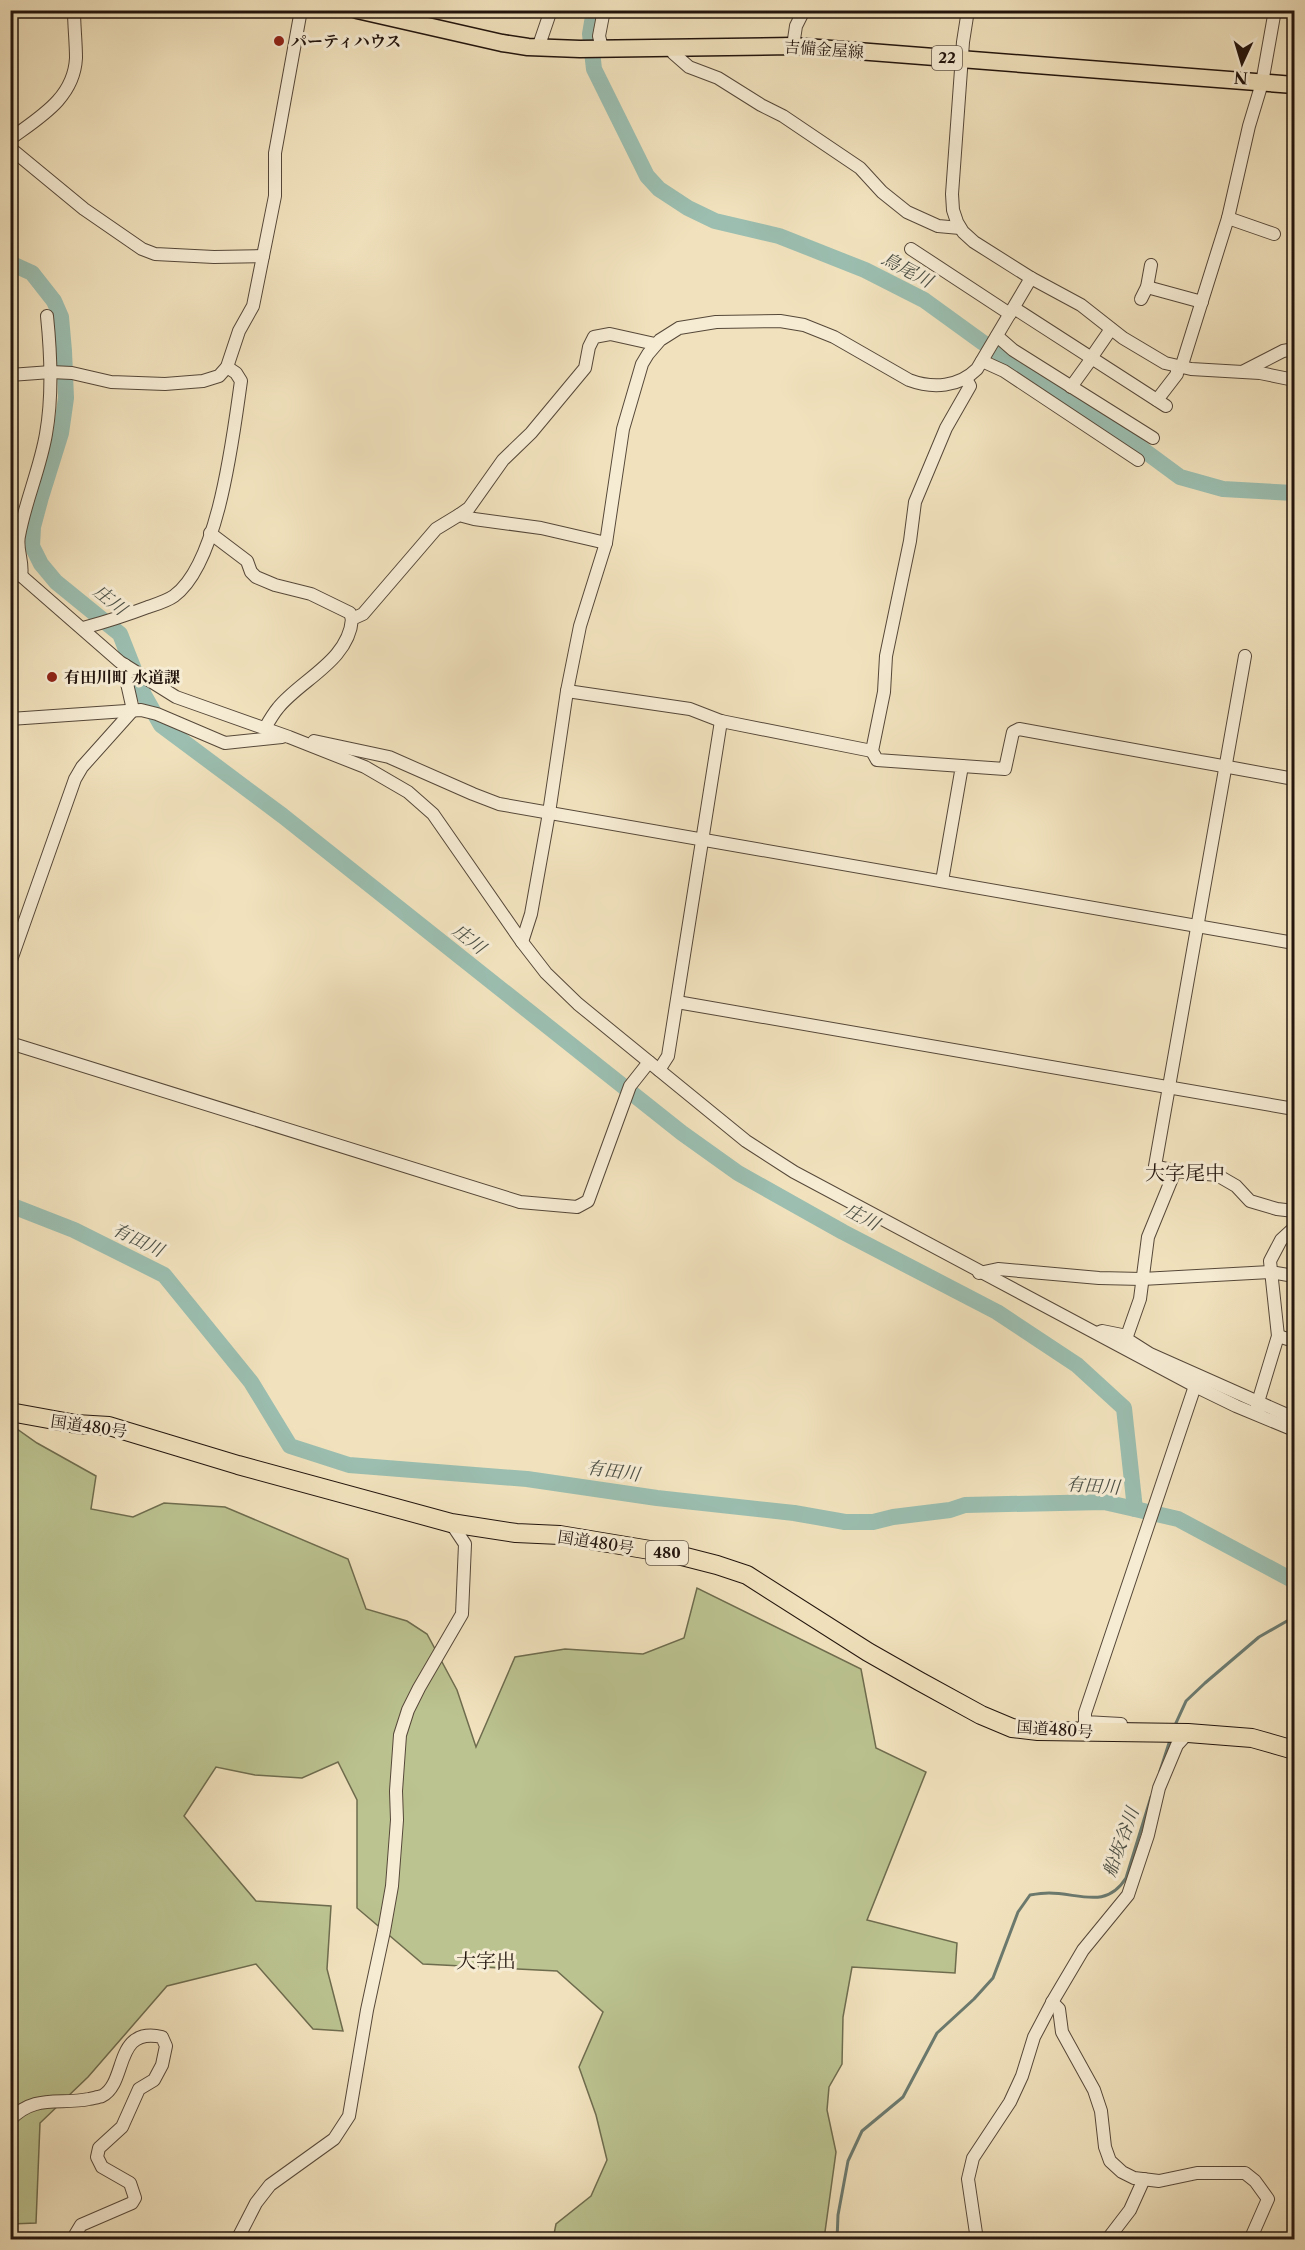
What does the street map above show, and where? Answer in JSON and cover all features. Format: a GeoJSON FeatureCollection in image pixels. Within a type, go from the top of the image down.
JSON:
{"type":"FeatureCollection","features":[{"type":"Feature","properties":{"kind":"highway","name":"国道480号"},"geometry":{"type":"LineString","coordinates":[[10,1412],[76,1424],[109,1426],[238,1465],[451,1522],[516,1533],[571,1537],[674,1554],[717,1565],[747,1575],[868,1652],[981,1715],[1012,1728],[1038,1731],[1188,1733],[1252,1738],[1294,1750]]}},
{"type":"Feature","properties":{"kind":"main road","name":"吉備金屋線"},"geometry":{"type":"LineString","coordinates":[[357,10],[502,43],[538,48],[793,46],[1294,85]]}},
{"type":"Feature","properties":{"kind":"street"},"geometry":{"type":"LineString","coordinates":[[10,139],[51,109],[68,88],[76,58],[74,10]]}},
{"type":"Feature","properties":{"kind":"street"},"geometry":{"type":"LineString","coordinates":[[10,375],[72,373],[111,382],[165,384],[203,381],[219,376],[227,367],[239,331],[253,306],[275,196],[275,153],[301,10]]}},
{"type":"Feature","properties":{"kind":"street"},"geometry":{"type":"LineString","coordinates":[[538,48],[551,10]]}},
{"type":"Feature","properties":{"kind":"street"},"geometry":{"type":"LineString","coordinates":[[601,48],[599,36],[604,10]]}},
{"type":"Feature","properties":{"kind":"street"},"geometry":{"type":"LineString","coordinates":[[793,46],[796,26],[804,10]]}},
{"type":"Feature","properties":{"kind":"street"},"geometry":{"type":"LineString","coordinates":[[968,10],[952,194],[953,210],[960,228],[974,242],[1031,279],[1081,306],[1111,329],[1155,357],[1179,368],[1260,373],[1294,380]]}},
{"type":"Feature","properties":{"kind":"street"},"geometry":{"type":"LineString","coordinates":[[911,249],[1092,358],[1161,403],[1179,368],[1228,218],[1262,82],[1275,10]]}},
{"type":"Feature","properties":{"kind":"street"},"geometry":{"type":"LineString","coordinates":[[673,47],[674,53],[689,67],[718,78],[783,116],[860,168],[881,191],[907,212],[938,226],[960,228]]}},
{"type":"Feature","properties":{"kind":"street"},"geometry":{"type":"LineString","coordinates":[[10,148],[84,209],[142,249],[155,254],[214,257],[262,256]]}},
{"type":"Feature","properties":{"kind":"street"},"geometry":{"type":"LineString","coordinates":[[1228,218],[1274,234]]}},
{"type":"Feature","properties":{"kind":"street"},"geometry":{"type":"LineString","coordinates":[[1141,299],[1147,287],[1151,265]]}},
{"type":"Feature","properties":{"kind":"street"},"geometry":{"type":"LineString","coordinates":[[522,942],[531,914],[567,690],[580,626],[606,543],[623,429],[642,364],[655,344],[679,328],[696,324],[786,322],[804,325],[834,337],[900,376],[919,384],[941,386],[966,379],[977,369],[1031,279]]}},
{"type":"Feature","properties":{"kind":"street"},"geometry":{"type":"LineString","coordinates":[[1147,287],[1202,302]]}},
{"type":"Feature","properties":{"kind":"street"},"geometry":{"type":"LineString","coordinates":[[16,578],[23,567],[18,539],[46,436],[51,372],[47,316]]}},
{"type":"Feature","properties":{"kind":"street"},"geometry":{"type":"LineString","coordinates":[[1071,387],[1111,329]]}},
{"type":"Feature","properties":{"kind":"street"},"geometry":{"type":"LineString","coordinates":[[352,619],[363,614],[436,529],[469,508],[503,460],[531,433],[585,368],[589,346],[594,337],[610,334],[655,344]]}},
{"type":"Feature","properties":{"kind":"street"},"geometry":{"type":"LineString","coordinates":[[996,338],[1153,438]]}},
{"type":"Feature","properties":{"kind":"street"},"geometry":{"type":"LineString","coordinates":[[1242,372],[1283,351],[1294,349]]}},
{"type":"Feature","properties":{"kind":"street"},"geometry":{"type":"LineString","coordinates":[[984,358],[1138,459]]}},
{"type":"Feature","properties":{"kind":"street"},"geometry":{"type":"LineString","coordinates":[[83,628],[124,616],[171,598],[187,586],[199,568],[228,467],[241,381],[236,373],[227,367]]}},
{"type":"Feature","properties":{"kind":"street"},"geometry":{"type":"LineString","coordinates":[[872,751],[884,692],[886,656],[910,541],[915,502],[946,428],[970,386],[966,379]]}},
{"type":"Feature","properties":{"kind":"street"},"geometry":{"type":"LineString","coordinates":[[459,514],[474,519],[541,528],[606,543]]}},
{"type":"Feature","properties":{"kind":"street"},"geometry":{"type":"LineString","coordinates":[[210,533],[247,561],[251,572],[256,577],[275,585],[311,594],[350,613],[352,619],[349,636],[334,656],[278,707],[265,728]]}},
{"type":"Feature","properties":{"kind":"street"},"geometry":{"type":"LineString","coordinates":[[10,566],[16,578],[83,628],[125,665],[176,697],[289,736],[365,767],[408,792],[433,814],[522,942],[546,972],[578,1004],[746,1141],[794,1172],[1096,1334],[1193,1390],[1293,1425]]}},
{"type":"Feature","properties":{"kind":"street"},"geometry":{"type":"LineString","coordinates":[[1245,656],[1155,1166],[1175,1171],[1217,1175],[1236,1186],[1250,1201],[1277,1209],[1294,1211]]}},
{"type":"Feature","properties":{"kind":"street"},"geometry":{"type":"LineString","coordinates":[[125,665],[124,670],[133,710]]}},
{"type":"Feature","properties":{"kind":"street"},"geometry":{"type":"LineString","coordinates":[[567,690],[690,709],[721,721],[872,751],[878,760],[1005,769],[1013,732],[1019,729],[1294,779]]}},
{"type":"Feature","properties":{"kind":"street"},"geometry":{"type":"LineString","coordinates":[[10,963],[75,779],[82,767],[133,710]]}},
{"type":"Feature","properties":{"kind":"street"},"geometry":{"type":"LineString","coordinates":[[10,719],[133,710],[157,714],[225,743],[289,736],[389,757],[490,801],[1294,943]]}},
{"type":"Feature","properties":{"kind":"street"},"geometry":{"type":"LineString","coordinates":[[10,1043],[520,1202],[576,1207],[588,1201],[630,1086],[668,1056],[721,721]]}},
{"type":"Feature","properties":{"kind":"street"},"geometry":{"type":"LineString","coordinates":[[380,776],[373,768],[375,760],[382,756],[389,757]]}},
{"type":"Feature","properties":{"kind":"street"},"geometry":{"type":"LineString","coordinates":[[942,881],[962,766]]}},
{"type":"Feature","properties":{"kind":"street"},"geometry":{"type":"LineString","coordinates":[[677,1002],[1294,1109]]}},
{"type":"Feature","properties":{"kind":"street"},"geometry":{"type":"LineString","coordinates":[[1175,1171],[1148,1237],[1140,1299],[1127,1336],[1128,1340],[1150,1354],[1258,1402]]}},
{"type":"Feature","properties":{"kind":"street"},"geometry":{"type":"LineString","coordinates":[[1293,1425],[1257,1405],[1278,1336],[1270,1261],[1281,1240],[1294,1227]]}},
{"type":"Feature","properties":{"kind":"street"},"geometry":{"type":"LineString","coordinates":[[979,1273],[998,1269],[1099,1278],[1142,1279],[1270,1272],[1294,1276]]}},
{"type":"Feature","properties":{"kind":"street"},"geometry":{"type":"LineString","coordinates":[[1096,1334],[1102,1330],[1127,1336]]}},
{"type":"Feature","properties":{"kind":"street"},"geometry":{"type":"LineString","coordinates":[[1278,1336],[1294,1341]]}},
{"type":"Feature","properties":{"kind":"street"},"geometry":{"type":"LineString","coordinates":[[1139,1733],[1133,1724],[1085,1722],[1085,1713],[1193,1390]]}},
{"type":"Feature","properties":{"kind":"street"},"geometry":{"type":"LineString","coordinates":[[237,2240],[256,2203],[270,2185],[334,2139],[349,2116],[392,1886],[400,1735],[415,1696],[462,1614],[465,1544],[451,1522]]}},
{"type":"Feature","properties":{"kind":"street"},"geometry":{"type":"LineString","coordinates":[[977,2240],[968,2179],[973,2158],[1010,2102],[1022,2076],[1034,2037],[1052,2002],[1083,1950],[1128,1895],[1148,1835],[1160,1788],[1177,1745],[1188,1733]]}},
{"type":"Feature","properties":{"kind":"street"},"geometry":{"type":"LineString","coordinates":[[1052,2002],[1059,2009],[1062,2032],[1094,2090],[1101,2111],[1105,2147],[1110,2161],[1122,2172],[1134,2178],[1159,2181],[1197,2173],[1245,2173],[1255,2181],[1268,2199],[1250,2240]]}},
{"type":"Feature","properties":{"kind":"street"},"geometry":{"type":"LineString","coordinates":[[10,2120],[27,2107],[40,2102],[78,2101],[102,2096],[112,2086],[129,2047],[143,2036],[162,2037],[166,2046],[162,2065],[154,2080],[139,2090],[122,2127],[99,2148],[97,2157],[102,2167],[130,2183],[135,2198],[132,2203],[81,2225],[72,2240]]}},
{"type":"Feature","properties":{"kind":"street"},"geometry":{"type":"LineString","coordinates":[[1107,2240],[1130,2210],[1144,2179]]}},
{"type":"Feature","properties":{"kind":"green space"},"geometry":{"type":"Polygon","coordinates":[[[10,1424],[37,1443],[96,1476],[91,1509],[133,1517],[164,1503],[225,1507],[348,1559],[366,1609],[407,1621],[427,1634],[457,1690],[476,1747],[515,1657],[565,1649],[643,1654],[684,1638],[697,1588],[861,1669],[876,1748],[926,1772],[867,1920],[957,1943],[955,1973],[852,1967],[843,2017],[842,2064],[829,2087],[827,2110],[836,2152],[824,2239],[553,2239],[556,2224],[591,2196],[607,2160],[596,2115],[579,2067],[603,2012],[557,1971],[423,1964],[357,1908],[357,1800],[338,1762],[302,1778],[255,1775],[216,1767],[184,1816],[256,1901],[331,1906],[327,1969],[343,2031],[313,2029],[256,1964],[167,1986],[88,2077],[40,2123],[36,2223],[11,2224],[10,1424]]]}},
{"type":"Feature","properties":{"kind":"waterway","name":"鳥尾川"},"geometry":{"type":"LineString","coordinates":[[594,10],[590,34],[594,69],[647,176],[659,189],[688,208],[715,221],[779,236],[865,270],[924,300],[982,342],[1100,418],[1180,477],[1223,489],[1294,493]]}},
{"type":"Feature","properties":{"kind":"waterway","name":"庄川"},"geometry":{"type":"LineString","coordinates":[[10,263],[32,273],[54,301],[61,317],[64,351],[66,398],[61,433],[33,527],[32,546],[41,564],[56,582],[120,634],[144,695],[161,725],[283,816],[682,1133],[738,1173],[843,1232],[997,1312],[1077,1365],[1124,1408],[1135,1509]]}},
{"type":"Feature","properties":{"kind":"waterway","name":"有田川"},"geometry":{"type":"LineString","coordinates":[[10,1205],[74,1230],[164,1275],[251,1382],[290,1446],[349,1465],[527,1479],[657,1498],[794,1513],[845,1522],[873,1522],[893,1517],[950,1510],[965,1505],[1104,1502],[1178,1519],[1294,1581]]}},
{"type":"Feature","properties":{"kind":"waterway","name":"船坂谷川"},"geometry":{"type":"LineString","coordinates":[[1175,1725],[1186,1701],[1205,1683],[1259,1637],[1294,1617]]}},
{"type":"Feature","properties":{"kind":"waterway","name":"船坂谷川"},"geometry":{"type":"LineString","coordinates":[[1160,1771],[1170,1740]]}},
{"type":"Feature","properties":{"kind":"waterway","name":"船坂谷川"},"geometry":{"type":"LineString","coordinates":[[837,2240],[838,2215],[848,2161],[862,2131],[903,2097],[937,2033],[993,1978],[1018,1912],[1030,1895],[1049,1893],[1091,1898],[1110,1894],[1118,1888],[1126,1878],[1151,1797]]}},
{"type":"Feature","properties":{"kind":"place","name":"パーティハウス"},"geometry":{"type":"Point","coordinates":[279,41]}},
{"type":"Feature","properties":{"kind":"place","name":"有田川町 水道課"},"geometry":{"type":"Point","coordinates":[52,677]}},
{"type":"Feature","properties":{"kind":"district","name":"大字尾中"},"geometry":{"type":"Point","coordinates":[1185,1173]}},
{"type":"Feature","properties":{"kind":"district","name":"大字出"},"geometry":{"type":"Point","coordinates":[486,1961]}}]}
